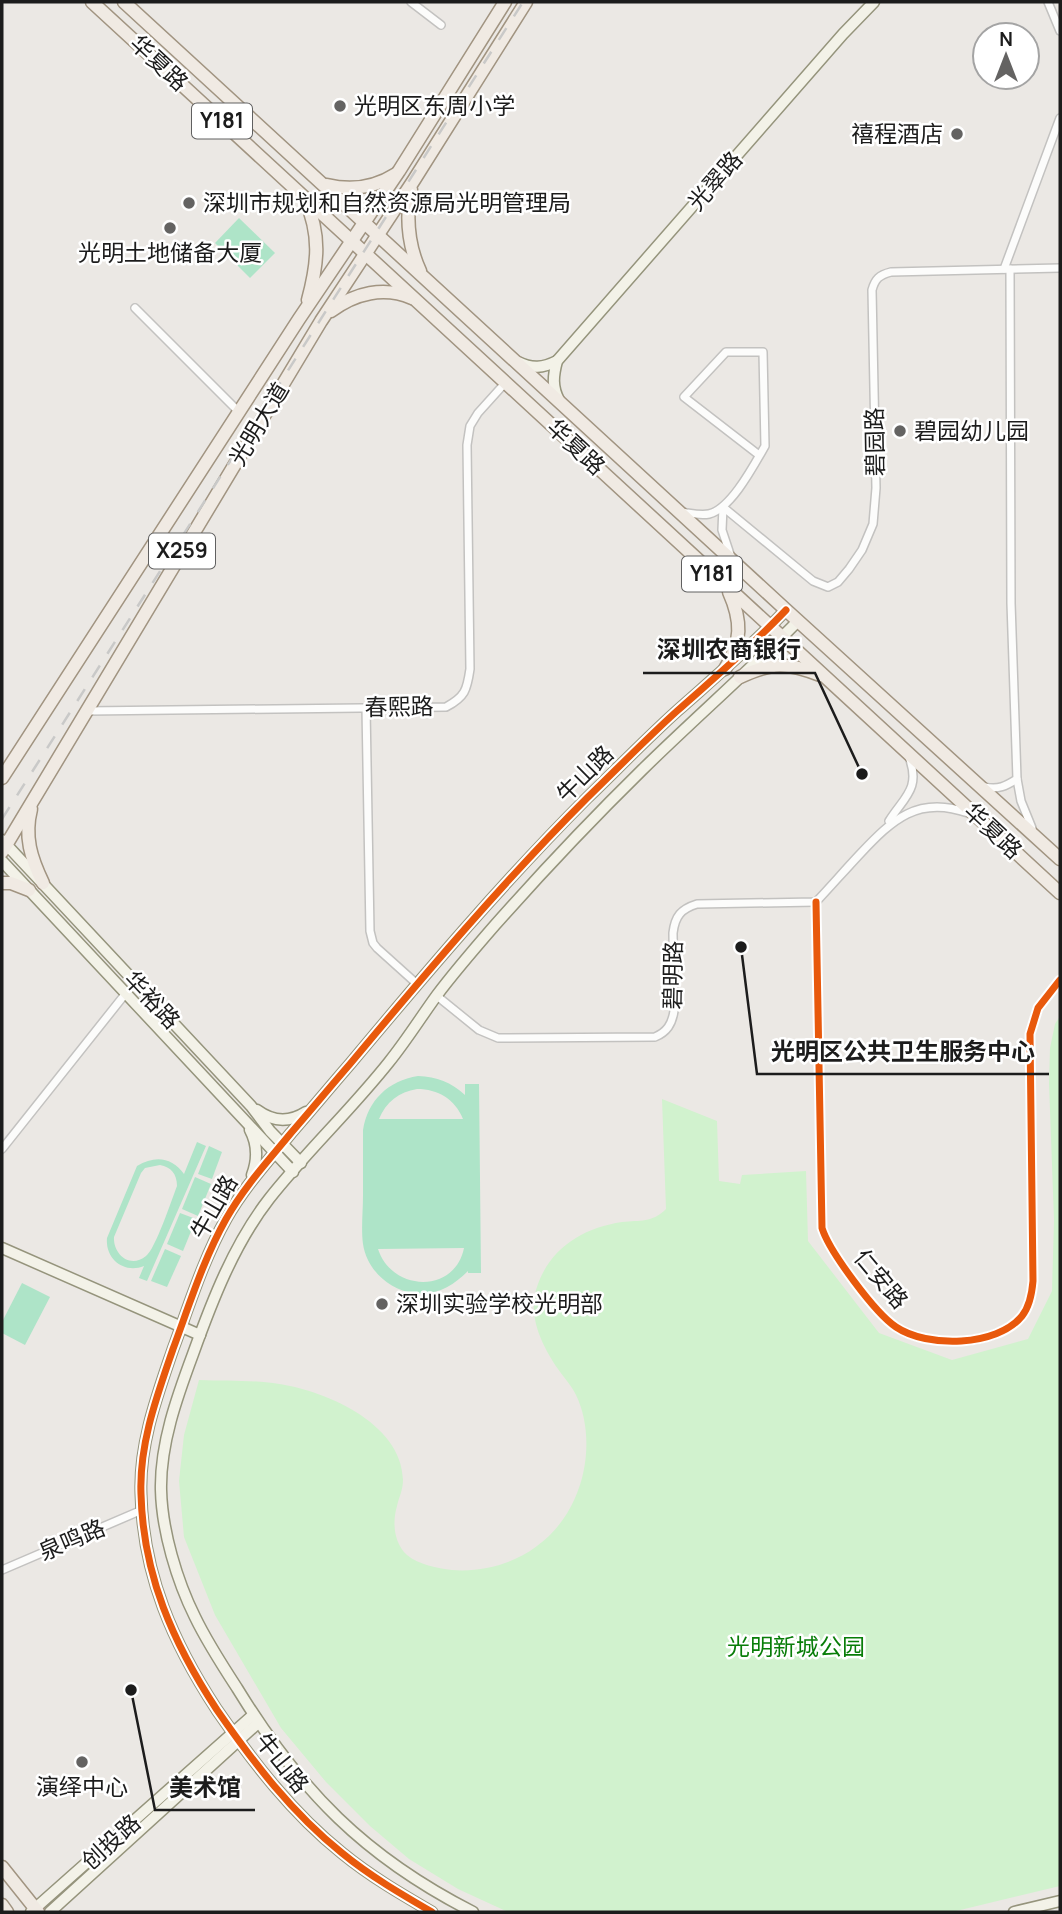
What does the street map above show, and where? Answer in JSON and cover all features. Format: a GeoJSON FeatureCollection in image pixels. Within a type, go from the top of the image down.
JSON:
{"type":"FeatureCollection","features":[{"type":"Feature","properties":{"kind":"main road","name":"华夏路"},"geometry":{"type":"LineString","coordinates":[[92,2],[1060,893]]}},
{"type":"Feature","properties":{"kind":"main road","name":"华夏路"},"geometry":{"type":"LineString","coordinates":[[124,2],[1060,859]]}},
{"type":"Feature","properties":{"kind":"main road","name":"光明大道"},"geometry":{"type":"LineString","coordinates":[[2,778],[306,309],[399,172],[505,2]]}},
{"type":"Feature","properties":{"kind":"main road","name":"光明大道"},"geometry":{"type":"LineString","coordinates":[[3,845],[321,321],[526,2]]}},
{"type":"Feature","properties":{"kind":"main road"},"geometry":{"type":"LineString","coordinates":[[323,184],[355,189],[371,186],[399,172]]}},
{"type":"Feature","properties":{"kind":"main road"},"geometry":{"type":"LineString","coordinates":[[414,180],[408,212],[409,233],[422,274]]}},
{"type":"Feature","properties":{"kind":"main road"},"geometry":{"type":"LineString","coordinates":[[303,195],[312,218],[317,243],[314,275],[306,309]]}},
{"type":"Feature","properties":{"kind":"main road"},"geometry":{"type":"LineString","coordinates":[[321,321],[341,303],[366,293],[394,293],[419,302]]}},
{"type":"Feature","properties":{"kind":"main road"},"geometry":{"type":"LineString","coordinates":[[725,669],[736,650],[739,631],[735,608],[727,588]]}},
{"type":"Feature","properties":{"kind":"main road"},"geometry":{"type":"LineString","coordinates":[[740,677],[760,668],[782,664],[825,677]]}},
{"type":"Feature","properties":{"kind":"main road"},"geometry":{"type":"LineString","coordinates":[[2,770],[15,758]]}},
{"type":"Feature","properties":{"kind":"main road"},"geometry":{"type":"LineString","coordinates":[[35,796],[28,823],[28,842],[33,863],[43,883]]}},
{"type":"Feature","properties":{"kind":"main road"},"geometry":{"type":"LineString","coordinates":[[2,883],[11,883],[29,890]]}},
{"type":"Feature","properties":{"kind":"main road"},"geometry":{"type":"LineString","coordinates":[[2,1867],[35,1911]]}},
{"type":"Feature","properties":{"kind":"main road"},"geometry":{"type":"LineString","coordinates":[[2,1905],[7,1912]]}},
{"type":"Feature","properties":{"kind":"street"},"geometry":{"type":"LineString","coordinates":[[411,2],[441,25]]}},
{"type":"Feature","properties":{"kind":"street","name":"光翠路"},"geometry":{"type":"LineString","coordinates":[[558,361],[843,34],[874,2]]}},
{"type":"Feature","properties":{"kind":"street"},"geometry":{"type":"LineString","coordinates":[[1048,2],[1060,30]]}},
{"type":"Feature","properties":{"kind":"street"},"geometry":{"type":"LineString","coordinates":[[1036,836],[1021,801],[1017,779],[1011,603],[1007,269],[1060,118]]}},
{"type":"Feature","properties":{"kind":"street","name":"碧园路"},"geometry":{"type":"LineString","coordinates":[[723,507],[813,581],[828,587],[838,582],[862,550],[873,524],[876,488],[872,290],[875,281],[881,274],[891,272],[1060,268]]}},
{"type":"Feature","properties":{"kind":"street"},"geometry":{"type":"LineString","coordinates":[[135,308],[239,412]]}},
{"type":"Feature","properties":{"kind":"street"},"geometry":{"type":"LineString","coordinates":[[680,512],[710,514],[723,507],[750,472],[765,446],[763,352],[726,352],[684,397],[759,455]]}},
{"type":"Feature","properties":{"kind":"street"},"geometry":{"type":"LineString","coordinates":[[517,362],[536,367],[558,361]]}},
{"type":"Feature","properties":{"kind":"street"},"geometry":{"type":"LineString","coordinates":[[558,361],[553,382],[559,400]]}},
{"type":"Feature","properties":{"kind":"street","name":"春熙路"},"geometry":{"type":"LineString","coordinates":[[86,710],[446,707],[461,699],[468,686],[470,669],[467,444],[470,426],[506,382]]}},
{"type":"Feature","properties":{"kind":"street"},"geometry":{"type":"LineString","coordinates":[[723,507],[722,530],[733,562]]}},
{"type":"Feature","properties":{"kind":"street","name":"牛山路"},"geometry":{"type":"LineString","coordinates":[[432,1912],[342,1854],[305,1821],[273,1786],[194,1675],[172,1632],[150,1566],[141,1493],[142,1462],[154,1406],[181,1327],[217,1236],[245,1190],[417,984],[536,851],[676,712],[786,610]]}},
{"type":"Feature","properties":{"kind":"street","name":"牛山路"},"geometry":{"type":"LineString","coordinates":[[473,1912],[403,1872],[356,1836],[305,1786],[256,1719],[194,1616],[171,1553],[163,1518],[160,1486],[177,1396],[228,1269],[248,1230],[271,1197],[390,1062],[437,996],[539,877],[640,772],[798,621]]}},
{"type":"Feature","properties":{"kind":"street"},"geometry":{"type":"LineString","coordinates":[[366,708],[370,931],[373,943],[417,984]]}},
{"type":"Feature","properties":{"kind":"street"},"geometry":{"type":"LineString","coordinates":[[885,828],[913,786],[913,769],[906,751]]}},
{"type":"Feature","properties":{"kind":"street"},"geometry":{"type":"LineString","coordinates":[[979,785],[994,789],[1017,779]]}},
{"type":"Feature","properties":{"kind":"street"},"geometry":{"type":"LineString","coordinates":[[816,902],[893,821],[912,811],[934,806],[956,808],[977,816]]}},
{"type":"Feature","properties":{"kind":"street","name":"华裕路"},"geometry":{"type":"LineString","coordinates":[[3,845],[43,883],[251,1106],[279,1148]]}},
{"type":"Feature","properties":{"kind":"street","name":"华裕路"},"geometry":{"type":"LineString","coordinates":[[2,861],[241,1115],[297,1167]]}},
{"type":"Feature","properties":{"kind":"street","name":"碧明路"},"geometry":{"type":"LineString","coordinates":[[437,996],[479,1030],[498,1038],[655,1037],[663,1034],[672,1021],[673,933],[674,923],[681,911],[705,904],[816,902]]}},
{"type":"Feature","properties":{"kind":"street","name":"仁安路"},"geometry":{"type":"LineString","coordinates":[[816,902],[822,1228],[829,1246],[880,1312],[896,1327],[917,1337],[949,1341],[987,1337],[1008,1328],[1024,1315],[1028,1307],[1032,1281],[1030,1034],[1038,1008],[1060,980]]}},
{"type":"Feature","properties":{"kind":"street"},"geometry":{"type":"LineString","coordinates":[[2,1149],[126,993]]}},
{"type":"Feature","properties":{"kind":"street"},"geometry":{"type":"LineString","coordinates":[[251,1106],[266,1116],[283,1120],[298,1117],[314,1106]]}},
{"type":"Feature","properties":{"kind":"street"},"geometry":{"type":"LineString","coordinates":[[241,1115],[253,1135],[257,1150],[254,1168],[245,1190]]}},
{"type":"Feature","properties":{"kind":"street"},"geometry":{"type":"LineString","coordinates":[[2,1248],[200,1335]]}},
{"type":"Feature","properties":{"kind":"street","name":"泉鸣路"},"geometry":{"type":"LineString","coordinates":[[2,1570],[142,1510]]}},
{"type":"Feature","properties":{"kind":"street","name":"创投路"},"geometry":{"type":"LineString","coordinates":[[35,1911],[256,1719]]}},
{"type":"Feature","properties":{"kind":"street","name":"创投路"},"geometry":{"type":"LineString","coordinates":[[50,1912],[236,1736]]}},
{"type":"Feature","properties":{"kind":"street"},"geometry":{"type":"LineString","coordinates":[[1014,1912],[1060,1901]]}},
{"type":"Feature","properties":{"kind":"green space"},"geometry":{"type":"Polygon","coordinates":[[[239,218],[275,253],[250,278],[215,243],[239,218]]]}},
{"type":"Feature","properties":{"kind":"green space","name":"光明新城公园"},"geometry":{"type":"Polygon","coordinates":[[[1060,1016],[1060,1886],[952,1912],[508,1912],[458,1889],[409,1859],[370,1826],[326,1782],[281,1728],[215,1615],[184,1537],[179,1481],[184,1435],[199,1380],[255,1381],[293,1387],[335,1401],[356,1412],[374,1425],[389,1441],[399,1459],[403,1484],[395,1512],[395,1526],[399,1545],[407,1555],[423,1564],[452,1570],[471,1570],[508,1562],[541,1543],[566,1515],[580,1486],[585,1460],[586,1433],[581,1407],[538,1332],[534,1311],[536,1290],[549,1263],[558,1252],[580,1235],[607,1225],[651,1219],[666,1209],[662,1099],[717,1121],[719,1181],[740,1184],[742,1175],[806,1171],[808,1241],[879,1333],[952,1360],[1028,1339],[1052,1291],[1054,1220],[1050,1048],[1055,1024],[1060,1016]]]}},
{"type":"Feature","properties":{"kind":"green space"},"geometry":{"type":"Polygon","coordinates":[[[418,1076],[438,1079],[465,1095],[465,1084],[479,1084],[481,1273],[468,1271],[450,1285],[422,1294],[405,1291],[388,1283],[374,1270],[363,1244],[363,1130],[369,1110],[381,1094],[397,1082],[418,1076]],[[417,1089],[394,1099],[379,1119],[463,1119],[445,1096],[417,1089]],[[464,1248],[378,1249],[385,1263],[396,1273],[409,1280],[423,1282],[437,1280],[449,1274],[458,1263],[464,1248]]]}},
{"type":"Feature","properties":{"kind":"green space"},"geometry":{"type":"Polygon","coordinates":[[[197,1142],[206,1146],[147,1281],[139,1278],[144,1266],[130,1268],[117,1263],[107,1246],[107,1238],[137,1166],[150,1160],[169,1161],[184,1174],[197,1142]],[[164,1166],[145,1168],[141,1173],[114,1237],[116,1249],[124,1258],[134,1261],[146,1256],[158,1235],[177,1186],[173,1172],[164,1166]]]}},
{"type":"Feature","properties":{"kind":"green space"},"geometry":{"type":"Polygon","coordinates":[[[209,1146],[222,1152],[212,1179],[198,1174],[209,1146]]]}},
{"type":"Feature","properties":{"kind":"green space"},"geometry":{"type":"Polygon","coordinates":[[[195,1177],[211,1184],[198,1216],[182,1209],[195,1177]]]}},
{"type":"Feature","properties":{"kind":"green space"},"geometry":{"type":"Polygon","coordinates":[[[180,1213],[196,1219],[183,1251],[167,1244],[180,1213]]]}},
{"type":"Feature","properties":{"kind":"green space"},"geometry":{"type":"Polygon","coordinates":[[[165,1249],[181,1256],[167,1287],[151,1281],[165,1249]]]}},
{"type":"Feature","properties":{"kind":"green space"},"geometry":{"type":"Polygon","coordinates":[[[22,1283],[50,1297],[25,1345],[2,1333],[2,1322],[22,1283]]]}},
{"type":"Feature","properties":{"kind":"railway"},"geometry":{"type":"LineString","coordinates":[[2,819],[523,2]]}},
{"type":"Feature","properties":{"kind":"cycle path"},"geometry":{"type":"LineString","coordinates":[[432,1912],[364,1869],[306,1821],[259,1768],[201,1685],[163,1607],[148,1552],[143,1524],[141,1475],[150,1420],[210,1251],[233,1207],[257,1175],[436,962],[525,862],[643,743],[786,610]]}},
{"type":"Feature","properties":{"kind":"cycle path"},"geometry":{"type":"LineString","coordinates":[[816,902],[822,1228],[843,1266],[865,1296],[887,1320],[909,1334],[943,1341],[979,1339],[1011,1326],[1027,1308],[1033,1281],[1030,1034],[1038,1008],[1060,980]]}},
{"type":"Feature","properties":{"kind":"place","name":"光明区东周小学"},"geometry":{"type":"Point","coordinates":[340,106]}},
{"type":"Feature","properties":{"kind":"place","name":"禧程酒店"},"geometry":{"type":"Point","coordinates":[957,134]}},
{"type":"Feature","properties":{"kind":"place","name":"深圳市规划和自然资源局光明管理局"},"geometry":{"type":"Point","coordinates":[189,203]}},
{"type":"Feature","properties":{"kind":"place","name":"光明土地储备大厦"},"geometry":{"type":"Point","coordinates":[170,228]}},
{"type":"Feature","properties":{"kind":"place","name":"碧园幼儿园"},"geometry":{"type":"Point","coordinates":[900,431]}},
{"type":"Feature","properties":{"kind":"place","name":"深圳农商银行"},"geometry":{"type":"Point","coordinates":[862,774]}},
{"type":"Feature","properties":{"kind":"place","name":"光明区公共卫生服务中心"},"geometry":{"type":"Point","coordinates":[741,947]}},
{"type":"Feature","properties":{"kind":"place","name":"深圳实验学校光明部"},"geometry":{"type":"Point","coordinates":[382,1304]}},
{"type":"Feature","properties":{"kind":"place","name":"美术馆"},"geometry":{"type":"Point","coordinates":[131,1690]}},
{"type":"Feature","properties":{"kind":"place","name":"演绎中心"},"geometry":{"type":"Point","coordinates":[82,1762]}}]}
